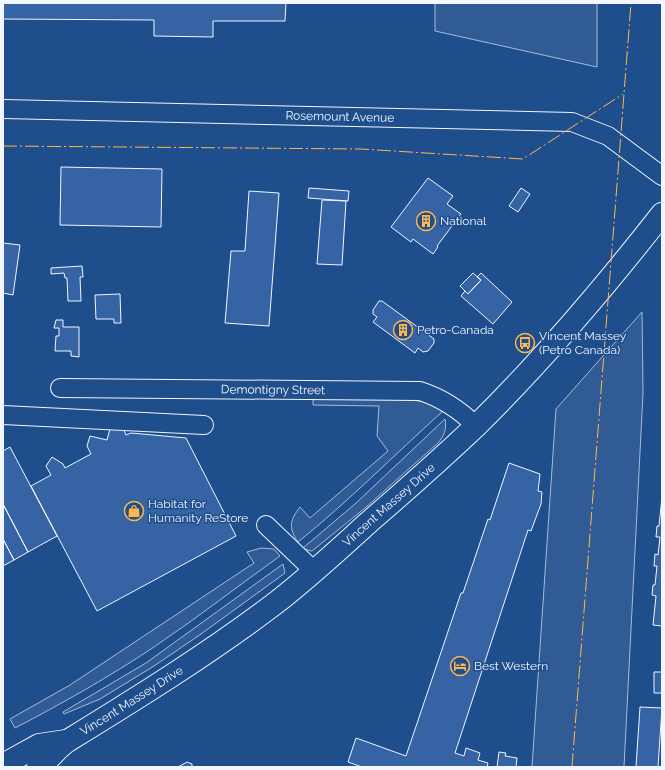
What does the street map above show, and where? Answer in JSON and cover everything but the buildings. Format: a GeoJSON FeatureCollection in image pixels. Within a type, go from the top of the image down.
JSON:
{"type":"FeatureCollection","features":[{"type":"Feature","properties":{"kind":"main road","name":"Vincent Massey Drive"},"geometry":{"type":"LineString","coordinates":[[38,767],[45,763],[66,741],[94,725],[180,670],[253,619],[314,571],[396,499],[476,426],[534,365],[590,302],[662,214]]}},
{"type":"Feature","properties":{"kind":"main road","name":"Vincent Massey Drive"},"geometry":{"type":"LineString","coordinates":[[3,765],[39,745],[66,741]]}},
{"type":"Feature","properties":{"kind":"street","name":"Rosemount Avenue"},"geometry":{"type":"LineString","coordinates":[[3,109],[572,122],[608,136],[662,176]]}},
{"type":"Feature","properties":{"kind":"street","name":"Demontigny Street"},"geometry":{"type":"LineString","coordinates":[[60,388],[420,391],[454,406],[476,426]]}},
{"type":"Feature","properties":{"kind":"street"},"geometry":{"type":"LineString","coordinates":[[3,415],[204,425]]}},
{"type":"Feature","properties":{"kind":"street"},"geometry":{"type":"LineString","coordinates":[[266,525],[314,571]]}},
{"type":"Feature","properties":{"kind":"shaded area"},"geometry":{"type":"Polygon","coordinates":[[[435,3],[597,3],[597,67],[435,31],[435,3]]]}},
{"type":"Feature","properties":{"kind":"shaded area"},"geometry":{"type":"Polygon","coordinates":[[[642,312],[643,393],[624,767],[532,767],[556,409],[642,312]]]}},
{"type":"Feature","properties":{"kind":"shaded area"},"geometry":{"type":"Polygon","coordinates":[[[313,398],[412,400],[432,404],[442,412],[353,494],[298,542],[293,532],[292,520],[300,507],[310,518],[388,451],[377,436],[379,406],[313,405],[313,398]]]}},
{"type":"Feature","properties":{"kind":"shaded area"},"geometry":{"type":"Polygon","coordinates":[[[445,419],[446,426],[442,438],[438,443],[365,508],[312,551],[303,548],[355,504],[445,419]]]}},
{"type":"Feature","properties":{"kind":"shaded area"},"geometry":{"type":"Polygon","coordinates":[[[261,548],[274,549],[280,556],[154,647],[86,689],[15,728],[10,719],[70,685],[254,563],[247,552],[261,548]]]}},
{"type":"Feature","properties":{"kind":"shaded area"},"geometry":{"type":"Polygon","coordinates":[[[283,564],[285,573],[201,634],[154,666],[100,699],[64,714],[63,712],[146,663],[283,564]]]}},
{"type":"Feature","properties":{"kind":"power"},"geometry":{"type":"LineString","coordinates":[[572,767],[631,3]]}},
{"type":"Feature","properties":{"kind":"power"},"geometry":{"type":"LineString","coordinates":[[3,146],[361,149],[523,159],[623,94]]}},
{"type":"Feature","properties":{"kind":"place","name":"National"},"geometry":{"type":"Point","coordinates":[426,221]}},
{"type":"Feature","properties":{"kind":"place","name":"Petro-Canada"},"geometry":{"type":"Point","coordinates":[403,330]}},
{"type":"Feature","properties":{"kind":"place","name":"Vincent Massey (Petro Canada)"},"geometry":{"type":"Point","coordinates":[525,343]}},
{"type":"Feature","properties":{"kind":"place","name":"Habitat for Humanity ReStore"},"geometry":{"type":"Point","coordinates":[134,511]}},
{"type":"Feature","properties":{"kind":"place","name":"Best Western"},"geometry":{"type":"Point","coordinates":[460,666]}}]}
